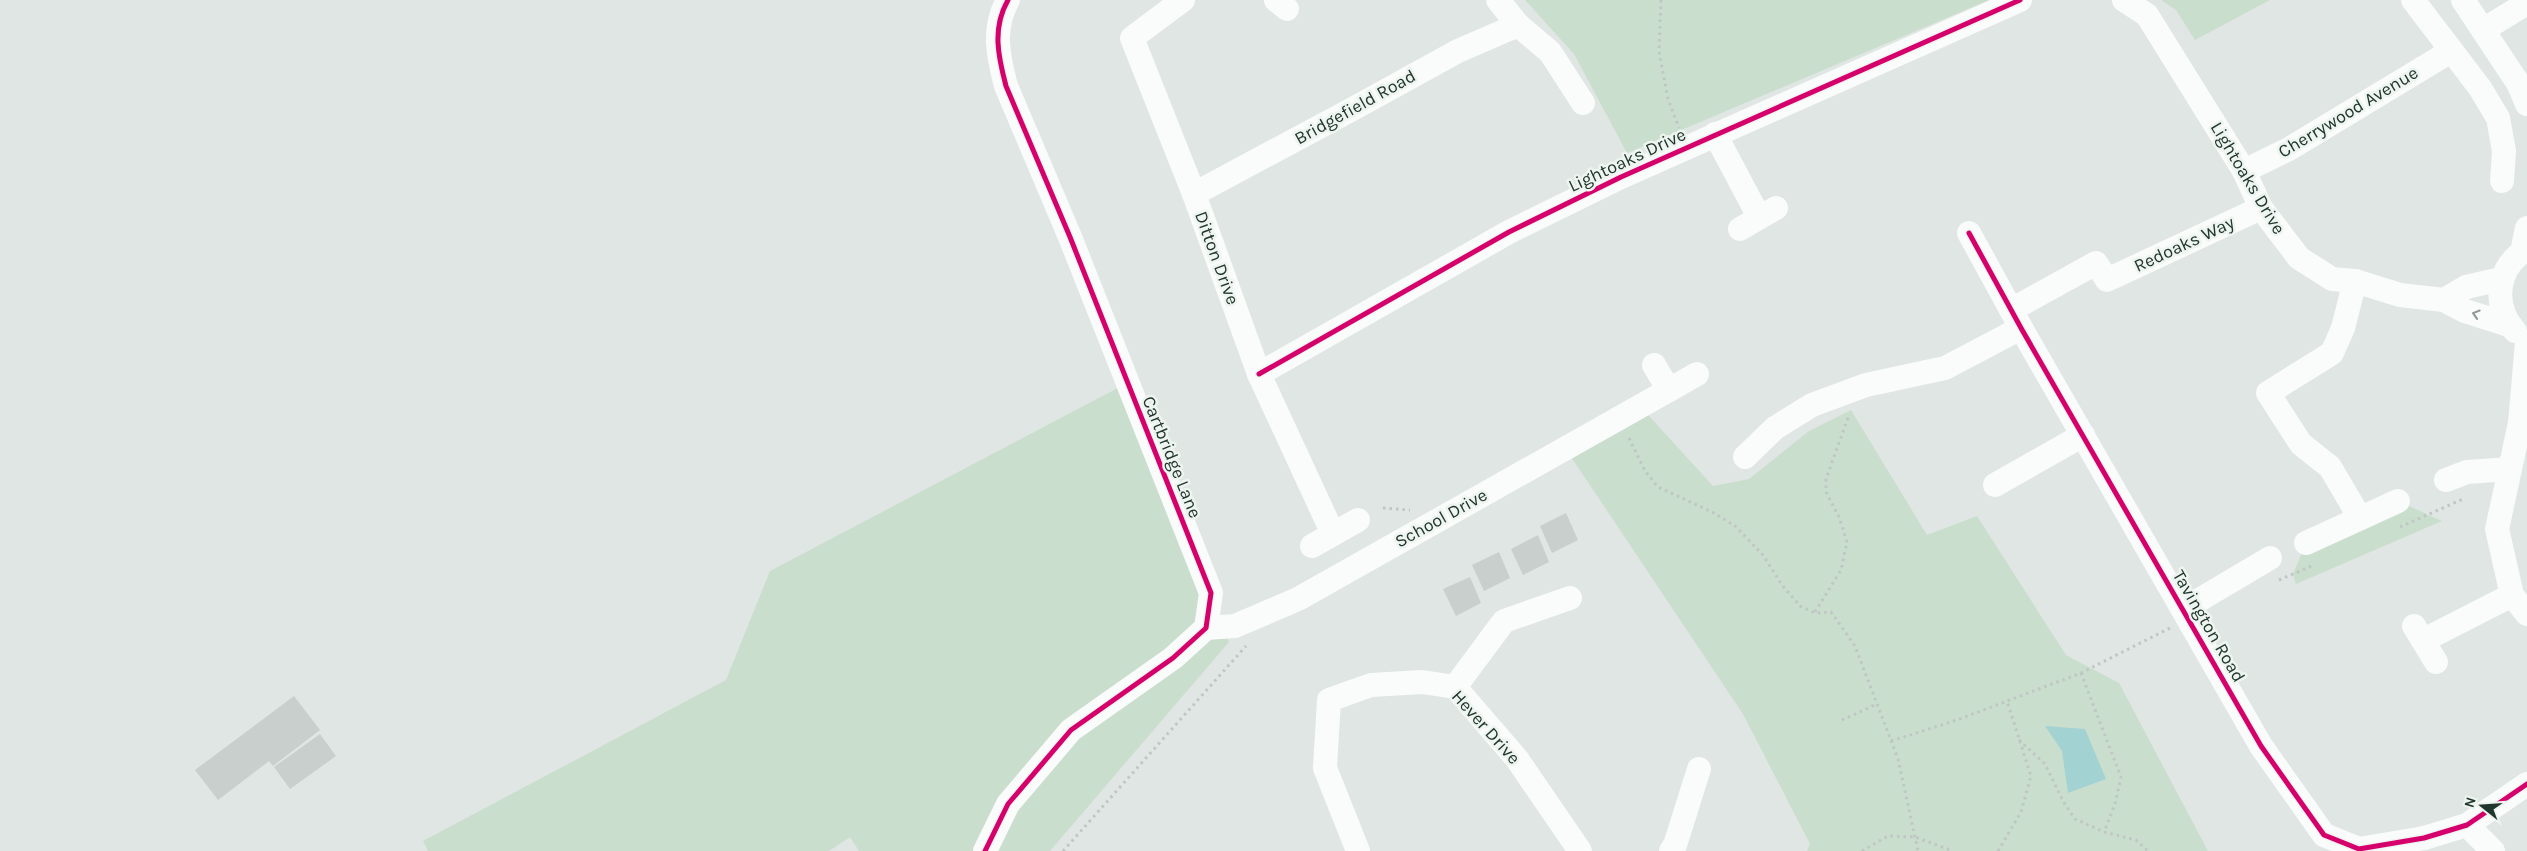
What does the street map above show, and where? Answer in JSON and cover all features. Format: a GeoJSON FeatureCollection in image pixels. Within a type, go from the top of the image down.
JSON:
{"type":"FeatureCollection","features":[{"type":"Feature","properties":{"kind":"street","name":"Cartbridge Lane"},"geometry":{"type":"LineString","coordinates":[[1008,0],[1001,12],[997,42],[999,60],[1006,86],[1070,237],[1211,593],[1206,628]]}},
{"type":"Feature","properties":{"kind":"street","name":"Ditton Drive"},"geometry":{"type":"LineString","coordinates":[[1183,0],[1132,38],[1194,194],[1259,374],[1333,534]]}},
{"type":"Feature","properties":{"kind":"street"},"geometry":{"type":"LineString","coordinates":[[1498,0],[1518,24],[1550,52],[1583,103]]}},
{"type":"Feature","properties":{"kind":"street","name":"Lightoaks Drive"},"geometry":{"type":"LineString","coordinates":[[1259,374],[1509,232],[1686,147],[2020,0]]}},
{"type":"Feature","properties":{"kind":"street","name":"Lightoaks Drive"},"geometry":{"type":"LineString","coordinates":[[2124,0],[2146,15],[2244,171],[2261,208],[2299,258],[2332,279],[2355,282],[2400,295],[2444,300],[2466,311],[2509,325]]}},
{"type":"Feature","properties":{"kind":"street"},"geometry":{"type":"LineString","coordinates":[[2413,0],[2480,88],[2498,118],[2504,151],[2502,181]]}},
{"type":"Feature","properties":{"kind":"street"},"geometry":{"type":"LineString","coordinates":[[2463,0],[2518,83],[2527,104]]}},
{"type":"Feature","properties":{"kind":"street"},"geometry":{"type":"LineString","coordinates":[[2483,30],[2527,3]]}},
{"type":"Feature","properties":{"kind":"street","name":"Bridgefield Road"},"geometry":{"type":"LineString","coordinates":[[1194,194],[1349,112],[1404,79],[1458,51],[1518,24]]}},
{"type":"Feature","properties":{"kind":"street","name":"Cherrywood Avenue"},"geometry":{"type":"LineString","coordinates":[[2244,171],[2289,148],[2451,51]]}},
{"type":"Feature","properties":{"kind":"street"},"geometry":{"type":"LineString","coordinates":[[1715,134],[1758,218]]}},
{"type":"Feature","properties":{"kind":"street","name":"Redoaks Way"},"geometry":{"type":"LineString","coordinates":[[2016,319],[2096,263],[2107,280],[2261,208]]}},
{"type":"Feature","properties":{"kind":"street"},"geometry":{"type":"LineString","coordinates":[[2527,228],[2524,251],[2510,263],[2501,279],[2499,292],[2502,310],[2509,325],[2527,341],[2523,417],[2497,529],[2512,595],[2527,614]]}},
{"type":"Feature","properties":{"kind":"street","name":"Tavington Road"},"geometry":{"type":"LineString","coordinates":[[1969,233],[2016,319],[2187,613],[2261,746],[2324,835],[2338,846],[2359,849],[2424,838],[2467,825],[2527,784]]}},
{"type":"Feature","properties":{"kind":"street"},"geometry":{"type":"LineString","coordinates":[[2444,300],[2466,287],[2501,279]]}},
{"type":"Feature","properties":{"kind":"street"},"geometry":{"type":"LineString","coordinates":[[2355,282],[2343,328],[2332,353],[2268,393],[2301,444],[2330,467],[2360,518]]}},
{"type":"Feature","properties":{"kind":"street"},"geometry":{"type":"LineString","coordinates":[[1745,457],[1775,428],[1812,405],[1858,389],[1945,368],[2016,319]]}},
{"type":"Feature","properties":{"kind":"street"},"geometry":{"type":"LineString","coordinates":[[1654,365],[1669,390]]}},
{"type":"Feature","properties":{"kind":"street","name":"School Drive"},"geometry":{"type":"LineString","coordinates":[[1206,628],[1235,626],[1298,599],[1697,374]]}},
{"type":"Feature","properties":{"kind":"street"},"geometry":{"type":"LineString","coordinates":[[1995,485],[2083,435]]}},
{"type":"Feature","properties":{"kind":"street"},"geometry":{"type":"LineString","coordinates":[[2446,480],[2467,472],[2510,469]]}},
{"type":"Feature","properties":{"kind":"street"},"geometry":{"type":"LineString","coordinates":[[2306,543],[2398,501]]}},
{"type":"Feature","properties":{"kind":"street"},"geometry":{"type":"LineString","coordinates":[[1312,546],[1358,520]]}},
{"type":"Feature","properties":{"kind":"street"},"geometry":{"type":"LineString","coordinates":[[2187,613],[2270,558]]}},
{"type":"Feature","properties":{"kind":"street"},"geometry":{"type":"LineString","coordinates":[[2436,662],[2419,633],[2512,595]]}},
{"type":"Feature","properties":{"kind":"street"},"geometry":{"type":"LineString","coordinates":[[1455,687],[1504,621],[1570,598]]}},
{"type":"Feature","properties":{"kind":"street"},"geometry":{"type":"LineString","coordinates":[[985,851],[1008,804],[1071,730],[1173,658],[1206,628]]}},
{"type":"Feature","properties":{"kind":"street","name":"Hever Drive"},"geometry":{"type":"LineString","coordinates":[[1351,849],[1325,768],[1329,700],[1371,685],[1422,682],[1455,687],[1517,759],[1580,851]]}},
{"type":"Feature","properties":{"kind":"street"},"geometry":{"type":"LineString","coordinates":[[1671,851],[1675,845],[1699,769]]}},
{"type":"Feature","properties":{"kind":"street"},"geometry":{"type":"LineString","coordinates":[[2467,825],[2493,851]]}},
{"type":"Feature","properties":{"kind":"path"},"geometry":{"type":"LineString","coordinates":[[1661,0],[1659,51],[1668,100],[1686,147]]}},
{"type":"Feature","properties":{"kind":"path"},"geometry":{"type":"LineString","coordinates":[[1815,613],[1841,570],[1847,542],[1839,517],[1826,492],[1826,479],[1838,450],[1858,389]]}},
{"type":"Feature","properties":{"kind":"path"},"geometry":{"type":"LineString","coordinates":[[1619,418],[1645,471],[1658,487],[1714,513],[1735,526],[1763,555],[1782,585],[1800,606],[1815,613],[1831,612],[1855,646],[1898,759],[1918,851]]}},
{"type":"Feature","properties":{"kind":"path"},"geometry":{"type":"LineString","coordinates":[[1063,851],[1259,632],[1266,612]]}},
{"type":"Feature","properties":{"kind":"path"},"geometry":{"type":"LineString","coordinates":[[1891,741],[1958,720],[2081,673],[2187,613]]}},
{"type":"Feature","properties":{"kind":"path"},"geometry":{"type":"LineString","coordinates":[[2081,673],[2120,777],[2115,804],[2104,832]]}},
{"type":"Feature","properties":{"kind":"path"},"geometry":{"type":"LineString","coordinates":[[1998,851],[2021,812],[2031,776],[2007,701]]}},
{"type":"Feature","properties":{"kind":"path"},"geometry":{"type":"LineString","coordinates":[[1842,720],[1877,704]]}},
{"type":"Feature","properties":{"kind":"path"},"geometry":{"type":"LineString","coordinates":[[2019,740],[2045,764],[2063,801],[2075,819],[2104,832],[2136,840],[2148,851]]}},
{"type":"Feature","properties":{"kind":"path"},"geometry":{"type":"LineString","coordinates":[[1862,851],[1888,836],[1915,837],[1954,851]]}},
{"type":"Feature","properties":{"kind":"green space"},"geometry":{"type":"Polygon","coordinates":[[[1525,0],[1989,0],[1627,153],[1574,54],[1525,0]]]}},
{"type":"Feature","properties":{"kind":"green space"},"geometry":{"type":"Polygon","coordinates":[[[2161,0],[2270,0],[2195,40],[2176,10],[2161,0]]]}},
{"type":"Feature","properties":{"kind":"green space"},"geometry":{"type":"Polygon","coordinates":[[[1133,380],[1229,642],[1050,851],[859,851],[850,837],[829,851],[428,851],[423,841],[726,680],[770,571],[1133,380]]]}},
{"type":"Feature","properties":{"kind":"green space"},"geometry":{"type":"Polygon","coordinates":[[[1640,406],[1713,486],[1749,479],[1809,431],[1851,410],[1927,535],[1977,516],[2066,655],[2119,683],[2208,851],[1807,851],[1810,844],[1743,714],[1565,448],[1640,406]]]}},
{"type":"Feature","properties":{"kind":"green space"},"geometry":{"type":"Polygon","coordinates":[[[2398,501],[2442,521],[2296,584],[2293,574],[2306,543],[2398,501]]]}},
{"type":"Feature","properties":{"kind":"water"},"geometry":{"type":"Polygon","coordinates":[[[2045,726],[2085,729],[2106,779],[2068,793],[2062,751],[2045,726]]]}},
{"type":"Feature","properties":{"kind":"building"},"geometry":{"type":"Polygon","coordinates":[[[1566,513],[1578,540],[1552,553],[1540,526],[1566,513]]]}},
{"type":"Feature","properties":{"kind":"building"},"geometry":{"type":"Polygon","coordinates":[[[1538,535],[1549,562],[1523,575],[1511,549],[1538,535]]]}},
{"type":"Feature","properties":{"kind":"building"},"geometry":{"type":"Polygon","coordinates":[[[1499,552],[1510,578],[1484,591],[1472,565],[1499,552]]]}},
{"type":"Feature","properties":{"kind":"building"},"geometry":{"type":"Polygon","coordinates":[[[1470,577],[1481,603],[1456,616],[1443,589],[1470,577]]]}},
{"type":"Feature","properties":{"kind":"building"},"geometry":{"type":"Polygon","coordinates":[[[294,696],[320,730],[273,766],[269,761],[218,800],[195,770],[294,696]]]}},
{"type":"Feature","properties":{"kind":"building"},"geometry":{"type":"Polygon","coordinates":[[[320,734],[336,756],[290,789],[274,767],[320,734]]]}},
{"type":"Feature","properties":{"kind":"cycle path"},"geometry":{"type":"LineString","coordinates":[[985,851],[1008,804],[1071,730],[1173,658],[1206,628],[1211,593],[1070,237],[1006,86],[999,53],[998,32],[1008,0]]}},
{"type":"Feature","properties":{"kind":"cycle path"},"geometry":{"type":"LineString","coordinates":[[1259,374],[1509,232],[1621,177],[2020,0]]}},
{"type":"Feature","properties":{"kind":"cycle path"},"geometry":{"type":"LineString","coordinates":[[1969,233],[2021,328],[2261,746],[2324,835],[2359,849],[2424,838],[2467,825],[2527,784]]}}]}
